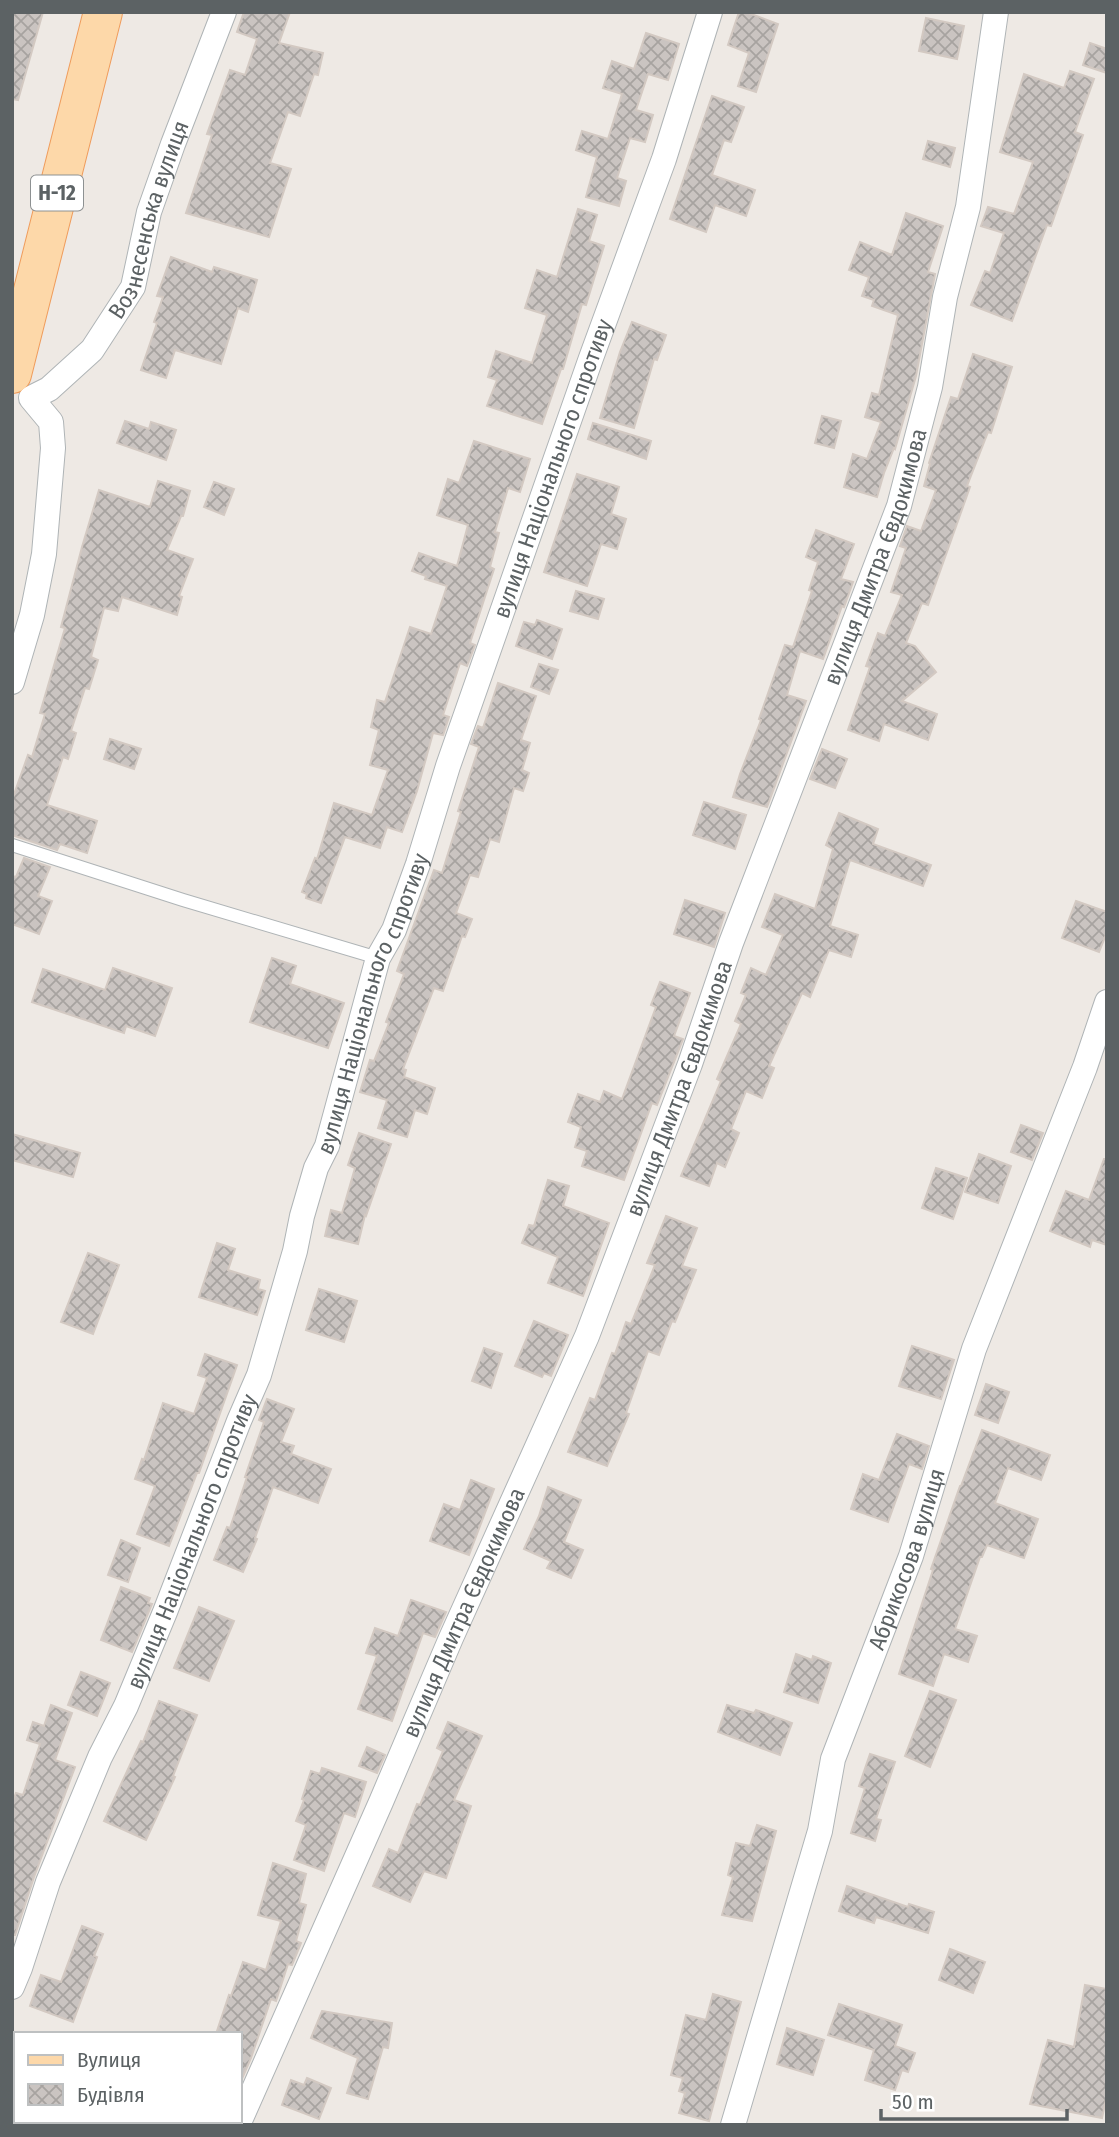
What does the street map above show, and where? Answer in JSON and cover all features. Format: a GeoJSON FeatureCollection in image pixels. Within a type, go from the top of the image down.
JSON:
{"type":"FeatureCollection","features":[{"type":"Feature","properties":{"kind":"main road","name":"Н-12"},"geometry":{"type":"LineString","coordinates":[[16,379],[103,12]]}},
{"type":"Feature","properties":{"kind":"street","name":"Вознесенська вулиця"},"geometry":{"type":"LineString","coordinates":[[16,379],[49,389],[92,350],[133,287],[149,212],[224,12]]}},
{"type":"Feature","properties":{"kind":"street","name":"вулиця Національного спротиву"},"geometry":{"type":"LineString","coordinates":[[12,1987],[48,1882],[100,1756],[125,1706],[165,1612],[259,1375],[316,1168],[327,1146],[378,958],[394,930],[418,864],[452,753],[664,159],[710,12]]}},
{"type":"Feature","properties":{"kind":"street","name":"вулиця Дмитра Євдокимова"},"geometry":{"type":"LineString","coordinates":[[242,2116],[587,1336],[690,1064],[731,943],[825,703],[898,506],[930,387],[945,297],[968,207],[996,12]]}},
{"type":"Feature","properties":{"kind":"street"},"geometry":{"type":"LineString","coordinates":[[12,682],[32,615],[44,554],[53,448],[51,422],[16,379]]}},
{"type":"Feature","properties":{"kind":"street","name":"Абрикосова вулиця"},"geometry":{"type":"LineString","coordinates":[[733,2125],[820,1831],[833,1759],[911,1556],[974,1349],[1085,1067],[1107,1002]]}},
{"type":"Feature","properties":{"kind":"lane"},"geometry":{"type":"LineString","coordinates":[[12,845],[183,901],[378,958]]}},
{"type":"Feature","properties":{"kind":"building"},"geometry":{"type":"Polygon","coordinates":[[[12,12],[43,12],[18,100],[12,99],[12,12]]]}},
{"type":"Feature","properties":{"kind":"building"},"geometry":{"type":"Polygon","coordinates":[[[244,12],[290,12],[279,43],[323,53],[318,75],[314,74],[300,116],[288,112],[270,163],[291,169],[269,237],[186,213],[212,135],[207,134],[230,70],[245,75],[257,39],[237,32],[244,12]]]}},
{"type":"Feature","properties":{"kind":"building"},"geometry":{"type":"Polygon","coordinates":[[[739,12],[778,24],[756,92],[738,86],[749,53],[728,45],[739,12]]]}},
{"type":"Feature","properties":{"kind":"building"},"geometry":{"type":"Polygon","coordinates":[[[926,18],[964,26],[957,59],[919,51],[926,18]]]}},
{"type":"Feature","properties":{"kind":"building"},"geometry":{"type":"Polygon","coordinates":[[[646,33],[679,44],[668,80],[648,74],[636,110],[653,115],[645,142],[630,138],[617,178],[626,181],[619,206],[586,197],[597,157],[576,150],[582,131],[608,139],[622,94],[603,88],[612,61],[634,69],[646,33]]]}},
{"type":"Feature","properties":{"kind":"building"},"geometry":{"type":"Polygon","coordinates":[[[1090,43],[1107,49],[1107,73],[1083,65],[1090,43]]]}},
{"type":"Feature","properties":{"kind":"building"},"geometry":{"type":"Polygon","coordinates":[[[1070,71],[1094,79],[1075,132],[1083,135],[1051,226],[1047,225],[1012,321],[971,305],[985,271],[990,273],[1004,233],[981,226],[988,207],[1014,214],[1033,162],[1000,152],[1024,74],[1064,88],[1070,71]]]}},
{"type":"Feature","properties":{"kind":"building"},"geometry":{"type":"Polygon","coordinates":[[[712,96],[744,107],[731,142],[724,140],[712,175],[755,190],[746,216],[715,205],[706,232],[670,219],[712,96]]]}},
{"type":"Feature","properties":{"kind":"building"},"geometry":{"type":"Polygon","coordinates":[[[928,141],[955,148],[950,167],[923,159],[928,141]]]}},
{"type":"Feature","properties":{"kind":"building"},"geometry":{"type":"Polygon","coordinates":[[[578,209],[597,215],[589,241],[604,246],[586,305],[582,304],[563,369],[542,424],[487,406],[497,380],[488,377],[496,351],[532,363],[547,315],[525,308],[537,270],[557,277],[578,209]]]}},
{"type":"Feature","properties":{"kind":"building"},"geometry":{"type":"Polygon","coordinates":[[[906,213],[943,226],[928,272],[935,274],[916,376],[895,449],[877,497],[844,487],[853,454],[867,459],[881,422],[865,417],[872,393],[879,395],[898,315],[872,306],[874,300],[862,296],[869,277],[849,270],[860,242],[892,255],[906,213]]]}},
{"type":"Feature","properties":{"kind":"building"},"geometry":{"type":"Polygon","coordinates":[[[171,257],[212,272],[214,267],[257,280],[248,312],[238,308],[221,364],[175,350],[166,378],[141,370],[163,297],[157,296],[171,257]]]}},
{"type":"Feature","properties":{"kind":"building"},"geometry":{"type":"Polygon","coordinates":[[[632,322],[666,335],[657,360],[654,359],[634,428],[600,418],[632,322]]]}},
{"type":"Feature","properties":{"kind":"building"},"geometry":{"type":"Polygon","coordinates":[[[973,354],[1012,367],[991,433],[988,432],[967,486],[970,487],[928,605],[922,603],[906,643],[915,646],[936,672],[902,701],[937,714],[928,740],[884,724],[879,741],[848,730],[870,667],[866,666],[878,633],[885,636],[902,595],[891,592],[906,548],[900,546],[907,526],[921,531],[936,490],[924,486],[929,463],[951,397],[958,399],[973,354]]]}},
{"type":"Feature","properties":{"kind":"building"},"geometry":{"type":"Polygon","coordinates":[[[822,416],[841,421],[834,448],[815,443],[822,416]]]}},
{"type":"Feature","properties":{"kind":"building"},"geometry":{"type":"Polygon","coordinates":[[[125,421],[149,429],[151,422],[176,430],[166,460],[117,443],[125,421]]]}},
{"type":"Feature","properties":{"kind":"building"},"geometry":{"type":"Polygon","coordinates":[[[593,423],[651,441],[646,459],[588,439],[593,423]]]}},
{"type":"Feature","properties":{"kind":"building"},"geometry":{"type":"Polygon","coordinates":[[[474,441],[530,459],[520,492],[508,488],[495,532],[499,533],[490,567],[494,569],[470,643],[475,645],[467,666],[460,663],[443,715],[449,717],[443,735],[433,733],[402,832],[387,827],[380,848],[345,837],[321,903],[306,898],[307,894],[302,892],[315,858],[317,859],[334,803],[372,815],[388,770],[370,765],[379,730],[371,727],[377,700],[385,702],[410,627],[431,634],[447,586],[425,579],[426,576],[412,571],[419,553],[457,566],[468,525],[437,515],[448,479],[459,483],[474,441]]]}},
{"type":"Feature","properties":{"kind":"building"},"geometry":{"type":"Polygon","coordinates":[[[577,474],[619,487],[611,514],[626,519],[617,549],[601,544],[587,586],[544,572],[577,474]]]}},
{"type":"Feature","properties":{"kind":"building"},"geometry":{"type":"Polygon","coordinates":[[[158,481],[190,491],[183,516],[167,550],[193,559],[179,596],[182,597],[177,615],[122,597],[118,611],[104,608],[91,657],[98,660],[89,689],[85,688],[71,731],[76,733],[68,759],[63,757],[47,805],[97,821],[87,853],[60,844],[57,850],[12,835],[12,800],[28,755],[32,757],[45,714],[40,713],[65,628],[61,627],[99,490],[150,507],[158,481]]]}},
{"type":"Feature","properties":{"kind":"building"},"geometry":{"type":"Polygon","coordinates":[[[214,482],[234,489],[224,515],[204,507],[214,482]]]}},
{"type":"Feature","properties":{"kind":"building"},"geometry":{"type":"Polygon","coordinates":[[[816,530],[854,544],[841,579],[853,582],[823,659],[800,651],[787,695],[806,701],[767,807],[733,797],[785,645],[793,647],[812,591],[809,590],[818,562],[806,557],[816,530]]]}},
{"type":"Feature","properties":{"kind":"building"},"geometry":{"type":"Polygon","coordinates":[[[576,591],[604,599],[598,619],[570,611],[576,591]]]}},
{"type":"Feature","properties":{"kind":"building"},"geometry":{"type":"Polygon","coordinates":[[[537,620],[562,629],[552,659],[516,646],[524,622],[535,625],[537,620]]]}},
{"type":"Feature","properties":{"kind":"building"},"geometry":{"type":"Polygon","coordinates":[[[539,664],[558,670],[549,694],[531,687],[539,664]]]}},
{"type":"Feature","properties":{"kind":"building"},"geometry":{"type":"Polygon","coordinates":[[[498,683],[536,696],[521,740],[530,743],[522,770],[529,773],[523,791],[514,788],[499,842],[490,839],[478,877],[470,875],[456,913],[472,919],[465,937],[462,936],[443,991],[434,988],[403,1069],[406,1070],[404,1077],[435,1088],[427,1114],[415,1110],[407,1137],[378,1128],[387,1100],[360,1092],[370,1060],[374,1061],[389,1023],[386,1022],[404,974],[397,971],[434,870],[442,873],[461,812],[458,811],[479,747],[471,744],[478,726],[483,728],[498,683]]]}},
{"type":"Feature","properties":{"kind":"building"},"geometry":{"type":"Polygon","coordinates":[[[110,739],[141,749],[134,769],[104,759],[110,739]]]}},
{"type":"Feature","properties":{"kind":"building"},"geometry":{"type":"Polygon","coordinates":[[[822,749],[847,759],[835,788],[810,779],[822,749]]]}},
{"type":"Feature","properties":{"kind":"building"},"geometry":{"type":"Polygon","coordinates":[[[704,802],[746,815],[735,849],[693,835],[704,802]]]}},
{"type":"Feature","properties":{"kind":"building"},"geometry":{"type":"Polygon","coordinates":[[[839,813],[878,829],[873,844],[931,865],[923,886],[850,860],[830,926],[858,935],[851,957],[829,950],[810,997],[802,993],[769,1066],[774,1068],[762,1098],[746,1091],[731,1129],[739,1133],[725,1167],[717,1163],[709,1186],[681,1176],[721,1081],[717,1079],[741,1024],[735,1021],[746,995],[741,993],[751,968],[766,975],[783,935],[762,927],[775,894],[815,909],[833,849],[826,845],[839,813]]]}},
{"type":"Feature","properties":{"kind":"building"},"geometry":{"type":"Polygon","coordinates":[[[24,858],[50,867],[38,896],[52,901],[39,934],[12,924],[12,876],[16,877],[24,858]]]}},
{"type":"Feature","properties":{"kind":"building"},"geometry":{"type":"Polygon","coordinates":[[[685,900],[725,913],[714,947],[674,934],[685,900]]]}},
{"type":"Feature","properties":{"kind":"building"},"geometry":{"type":"Polygon","coordinates":[[[1076,901],[1107,912],[1107,932],[1099,952],[1062,938],[1076,901]]]}},
{"type":"Feature","properties":{"kind":"building"},"geometry":{"type":"Polygon","coordinates":[[[272,958],[296,966],[290,984],[344,1003],[328,1048],[250,1022],[272,958]]]}},
{"type":"Feature","properties":{"kind":"building"},"geometry":{"type":"Polygon","coordinates":[[[113,968],[172,988],[155,1036],[126,1026],[124,1033],[32,1002],[43,969],[105,990],[113,968]]]}},
{"type":"Feature","properties":{"kind":"building"},"geometry":{"type":"Polygon","coordinates":[[[660,982],[690,993],[674,1036],[683,1039],[657,1105],[652,1103],[624,1180],[582,1166],[587,1151],[575,1147],[581,1127],[568,1122],[578,1094],[600,1102],[604,1091],[622,1099],[656,1007],[651,1005],[660,982]]]}},
{"type":"Feature","properties":{"kind":"building"},"geometry":{"type":"Polygon","coordinates":[[[1021,1125],[1043,1133],[1032,1160],[1011,1152],[1021,1125]]]}},
{"type":"Feature","properties":{"kind":"building"},"geometry":{"type":"Polygon","coordinates":[[[359,1133],[391,1144],[365,1215],[358,1244],[325,1236],[331,1210],[342,1213],[355,1168],[348,1165],[359,1133]]]}},
{"type":"Feature","properties":{"kind":"building"},"geometry":{"type":"Polygon","coordinates":[[[12,1134],[80,1153],[73,1177],[12,1160],[12,1134]]]}},
{"type":"Feature","properties":{"kind":"building"},"geometry":{"type":"Polygon","coordinates":[[[979,1154],[1011,1166],[998,1203],[965,1192],[979,1154]]]}},
{"type":"Feature","properties":{"kind":"building"},"geometry":{"type":"Polygon","coordinates":[[[1104,1159],[1107,1159],[1107,1245],[1092,1240],[1090,1247],[1050,1231],[1066,1191],[1089,1200],[1104,1159]]]}},
{"type":"Feature","properties":{"kind":"building"},"geometry":{"type":"Polygon","coordinates":[[[936,1168],[967,1178],[953,1219],[922,1208],[936,1168]]]}},
{"type":"Feature","properties":{"kind":"building"},"geometry":{"type":"Polygon","coordinates":[[[548,1180],[569,1186],[563,1206],[609,1223],[583,1296],[548,1283],[558,1257],[522,1243],[529,1225],[534,1226],[548,1180]]]}},
{"type":"Feature","properties":{"kind":"building"},"geometry":{"type":"Polygon","coordinates":[[[666,1216],[697,1228],[682,1266],[696,1270],[659,1355],[648,1351],[626,1413],[629,1414],[607,1466],[568,1452],[590,1398],[595,1400],[626,1322],[631,1324],[655,1265],[647,1263],[666,1216]]]}},
{"type":"Feature","properties":{"kind":"building"},"geometry":{"type":"Polygon","coordinates":[[[217,1243],[235,1249],[228,1270],[260,1280],[258,1289],[265,1291],[257,1315],[199,1297],[217,1243]]]}},
{"type":"Feature","properties":{"kind":"building"},"geometry":{"type":"Polygon","coordinates":[[[88,1253],[119,1265],[93,1334],[61,1322],[88,1253]]]}},
{"type":"Feature","properties":{"kind":"building"},"geometry":{"type":"Polygon","coordinates":[[[319,1289],[357,1301],[344,1342],[306,1330],[319,1289]]]}},
{"type":"Feature","properties":{"kind":"building"},"geometry":{"type":"Polygon","coordinates":[[[534,1321],[568,1335],[551,1376],[544,1373],[542,1377],[515,1366],[534,1321]]]}},
{"type":"Feature","properties":{"kind":"building"},"geometry":{"type":"Polygon","coordinates":[[[912,1346],[954,1360],[941,1399],[899,1386],[912,1346]]]}},
{"type":"Feature","properties":{"kind":"building"},"geometry":{"type":"Polygon","coordinates":[[[484,1348],[502,1354],[491,1388],[472,1381],[484,1348]]]}},
{"type":"Feature","properties":{"kind":"building"},"geometry":{"type":"Polygon","coordinates":[[[205,1354],[237,1365],[199,1473],[169,1546],[137,1534],[155,1486],[135,1479],[163,1403],[194,1414],[207,1378],[198,1375],[205,1354]]]}},
{"type":"Feature","properties":{"kind":"building"},"geometry":{"type":"Polygon","coordinates":[[[986,1384],[1009,1392],[998,1423],[975,1415],[986,1384]]]}},
{"type":"Feature","properties":{"kind":"building"},"geometry":{"type":"Polygon","coordinates":[[[267,1399],[294,1409],[281,1442],[294,1446],[291,1454],[331,1469],[318,1503],[273,1487],[255,1538],[257,1539],[243,1572],[214,1560],[227,1527],[230,1528],[247,1477],[264,1422],[259,1420],[267,1399]]]}},
{"type":"Feature","properties":{"kind":"building"},"geometry":{"type":"Polygon","coordinates":[[[982,1430],[1050,1455],[1041,1480],[1008,1468],[995,1503],[1038,1519],[1024,1558],[987,1545],[980,1557],[955,1629],[977,1636],[968,1662],[944,1654],[933,1686],[899,1674],[933,1570],[931,1569],[982,1430]]]}},
{"type":"Feature","properties":{"kind":"building"},"geometry":{"type":"Polygon","coordinates":[[[897,1434],[929,1446],[922,1469],[909,1464],[888,1522],[851,1509],[863,1474],[879,1480],[897,1434]]]}},
{"type":"Feature","properties":{"kind":"building"},"geometry":{"type":"Polygon","coordinates":[[[471,1480],[494,1489],[469,1555],[430,1541],[444,1504],[460,1510],[471,1480]]]}},
{"type":"Feature","properties":{"kind":"building"},"geometry":{"type":"Polygon","coordinates":[[[548,1487],[581,1500],[564,1542],[583,1550],[571,1578],[547,1568],[551,1561],[524,1549],[548,1487]]]}},
{"type":"Feature","properties":{"kind":"building"},"geometry":{"type":"Polygon","coordinates":[[[121,1540],[140,1548],[128,1582],[108,1575],[121,1540]]]}},
{"type":"Feature","properties":{"kind":"building"},"geometry":{"type":"Polygon","coordinates":[[[121,1587],[150,1598],[148,1603],[152,1604],[132,1652],[101,1640],[121,1587]]]}},
{"type":"Feature","properties":{"kind":"building"},"geometry":{"type":"Polygon","coordinates":[[[411,1600],[446,1612],[435,1637],[423,1633],[392,1721],[358,1709],[377,1656],[366,1653],[375,1628],[398,1636],[411,1600]]]}},
{"type":"Feature","properties":{"kind":"building"},"geometry":{"type":"Polygon","coordinates":[[[199,1607],[234,1621],[209,1681],[174,1668],[199,1607]]]}},
{"type":"Feature","properties":{"kind":"building"},"geometry":{"type":"Polygon","coordinates":[[[796,1654],[812,1660],[813,1656],[831,1663],[818,1703],[784,1692],[796,1654]]]}},
{"type":"Feature","properties":{"kind":"building"},"geometry":{"type":"Polygon","coordinates":[[[81,1672],[110,1683],[97,1716],[68,1705],[81,1672]]]}},
{"type":"Feature","properties":{"kind":"building"},"geometry":{"type":"Polygon","coordinates":[[[930,1691],[956,1700],[930,1767],[905,1756],[930,1691]]]}},
{"type":"Feature","properties":{"kind":"building"},"geometry":{"type":"Polygon","coordinates":[[[159,1701],[197,1715],[173,1776],[175,1777],[146,1840],[104,1821],[141,1741],[143,1742],[159,1701]]]}},
{"type":"Feature","properties":{"kind":"building"},"geometry":{"type":"Polygon","coordinates":[[[51,1705],[72,1713],[55,1760],[75,1767],[15,1935],[12,1935],[12,1803],[16,1793],[23,1795],[40,1744],[27,1740],[33,1722],[44,1726],[51,1705]]]}},
{"type":"Feature","properties":{"kind":"building"},"geometry":{"type":"Polygon","coordinates":[[[727,1705],[754,1713],[756,1710],[792,1723],[780,1755],[718,1732],[727,1705]]]}},
{"type":"Feature","properties":{"kind":"building"},"geometry":{"type":"Polygon","coordinates":[[[448,1722],[482,1736],[454,1800],[471,1806],[446,1878],[424,1871],[410,1902],[373,1886],[389,1849],[398,1853],[417,1804],[420,1805],[443,1751],[437,1748],[448,1722]]]}},
{"type":"Feature","properties":{"kind":"building"},"geometry":{"type":"Polygon","coordinates":[[[367,1747],[385,1755],[377,1773],[359,1766],[367,1747]]]}},
{"type":"Feature","properties":{"kind":"building"},"geometry":{"type":"Polygon","coordinates":[[[870,1754],[895,1762],[876,1819],[881,1820],[875,1841],[851,1833],[865,1788],[859,1786],[870,1754]]]}},
{"type":"Feature","properties":{"kind":"building"},"geometry":{"type":"Polygon","coordinates":[[[322,1768],[366,1782],[355,1817],[344,1813],[324,1871],[294,1860],[306,1825],[296,1821],[304,1800],[302,1799],[311,1771],[320,1774],[322,1768]]]}},
{"type":"Feature","properties":{"kind":"building"},"geometry":{"type":"Polygon","coordinates":[[[757,1825],[776,1831],[752,1921],[722,1915],[733,1877],[728,1875],[736,1843],[750,1846],[757,1825]]]}},
{"type":"Feature","properties":{"kind":"building"},"geometry":{"type":"Polygon","coordinates":[[[273,1863],[306,1874],[299,1903],[306,1905],[296,1941],[301,1943],[292,1965],[288,1964],[276,2001],[271,1999],[242,2079],[242,2032],[217,2032],[243,1962],[266,1970],[281,1921],[258,1915],[273,1863]]]}},
{"type":"Feature","properties":{"kind":"building"},"geometry":{"type":"Polygon","coordinates":[[[847,1886],[908,1907],[909,1904],[934,1912],[928,1933],[876,1917],[874,1923],[839,1911],[847,1886]]]}},
{"type":"Feature","properties":{"kind":"building"},"geometry":{"type":"Polygon","coordinates":[[[82,1926],[103,1934],[73,2022],[30,2006],[41,1975],[61,1982],[82,1926]]]}},
{"type":"Feature","properties":{"kind":"building"},"geometry":{"type":"Polygon","coordinates":[[[950,1949],[985,1962],[973,1993],[939,1980],[950,1949]]]}},
{"type":"Feature","properties":{"kind":"building"},"geometry":{"type":"Polygon","coordinates":[[[1085,1985],[1107,1989],[1107,2095],[1102,2118],[1030,2104],[1048,2040],[1074,2047],[1085,1985]]]}},
{"type":"Feature","properties":{"kind":"building"},"geometry":{"type":"Polygon","coordinates":[[[713,1994],[741,2002],[709,2121],[679,2113],[685,2093],[679,2091],[683,2078],[671,2075],[686,2015],[706,2020],[713,1994]]]}},
{"type":"Feature","properties":{"kind":"building"},"geometry":{"type":"Polygon","coordinates":[[[839,2004],[902,2025],[895,2046],[915,2053],[908,2072],[902,2070],[895,2090],[865,2080],[874,2050],[828,2035],[839,2004]]]}},
{"type":"Feature","properties":{"kind":"building"},"geometry":{"type":"Polygon","coordinates":[[[322,2011],[392,2023],[388,2048],[383,2047],[368,2099],[347,2093],[358,2058],[311,2038],[322,2011]]]}},
{"type":"Feature","properties":{"kind":"building"},"geometry":{"type":"Polygon","coordinates":[[[787,2028],[824,2040],[813,2075],[777,2064],[787,2028]]]}},
{"type":"Feature","properties":{"kind":"building"},"geometry":{"type":"Polygon","coordinates":[[[307,2078],[331,2088],[319,2119],[282,2105],[291,2080],[304,2085],[307,2078]]]}}]}
